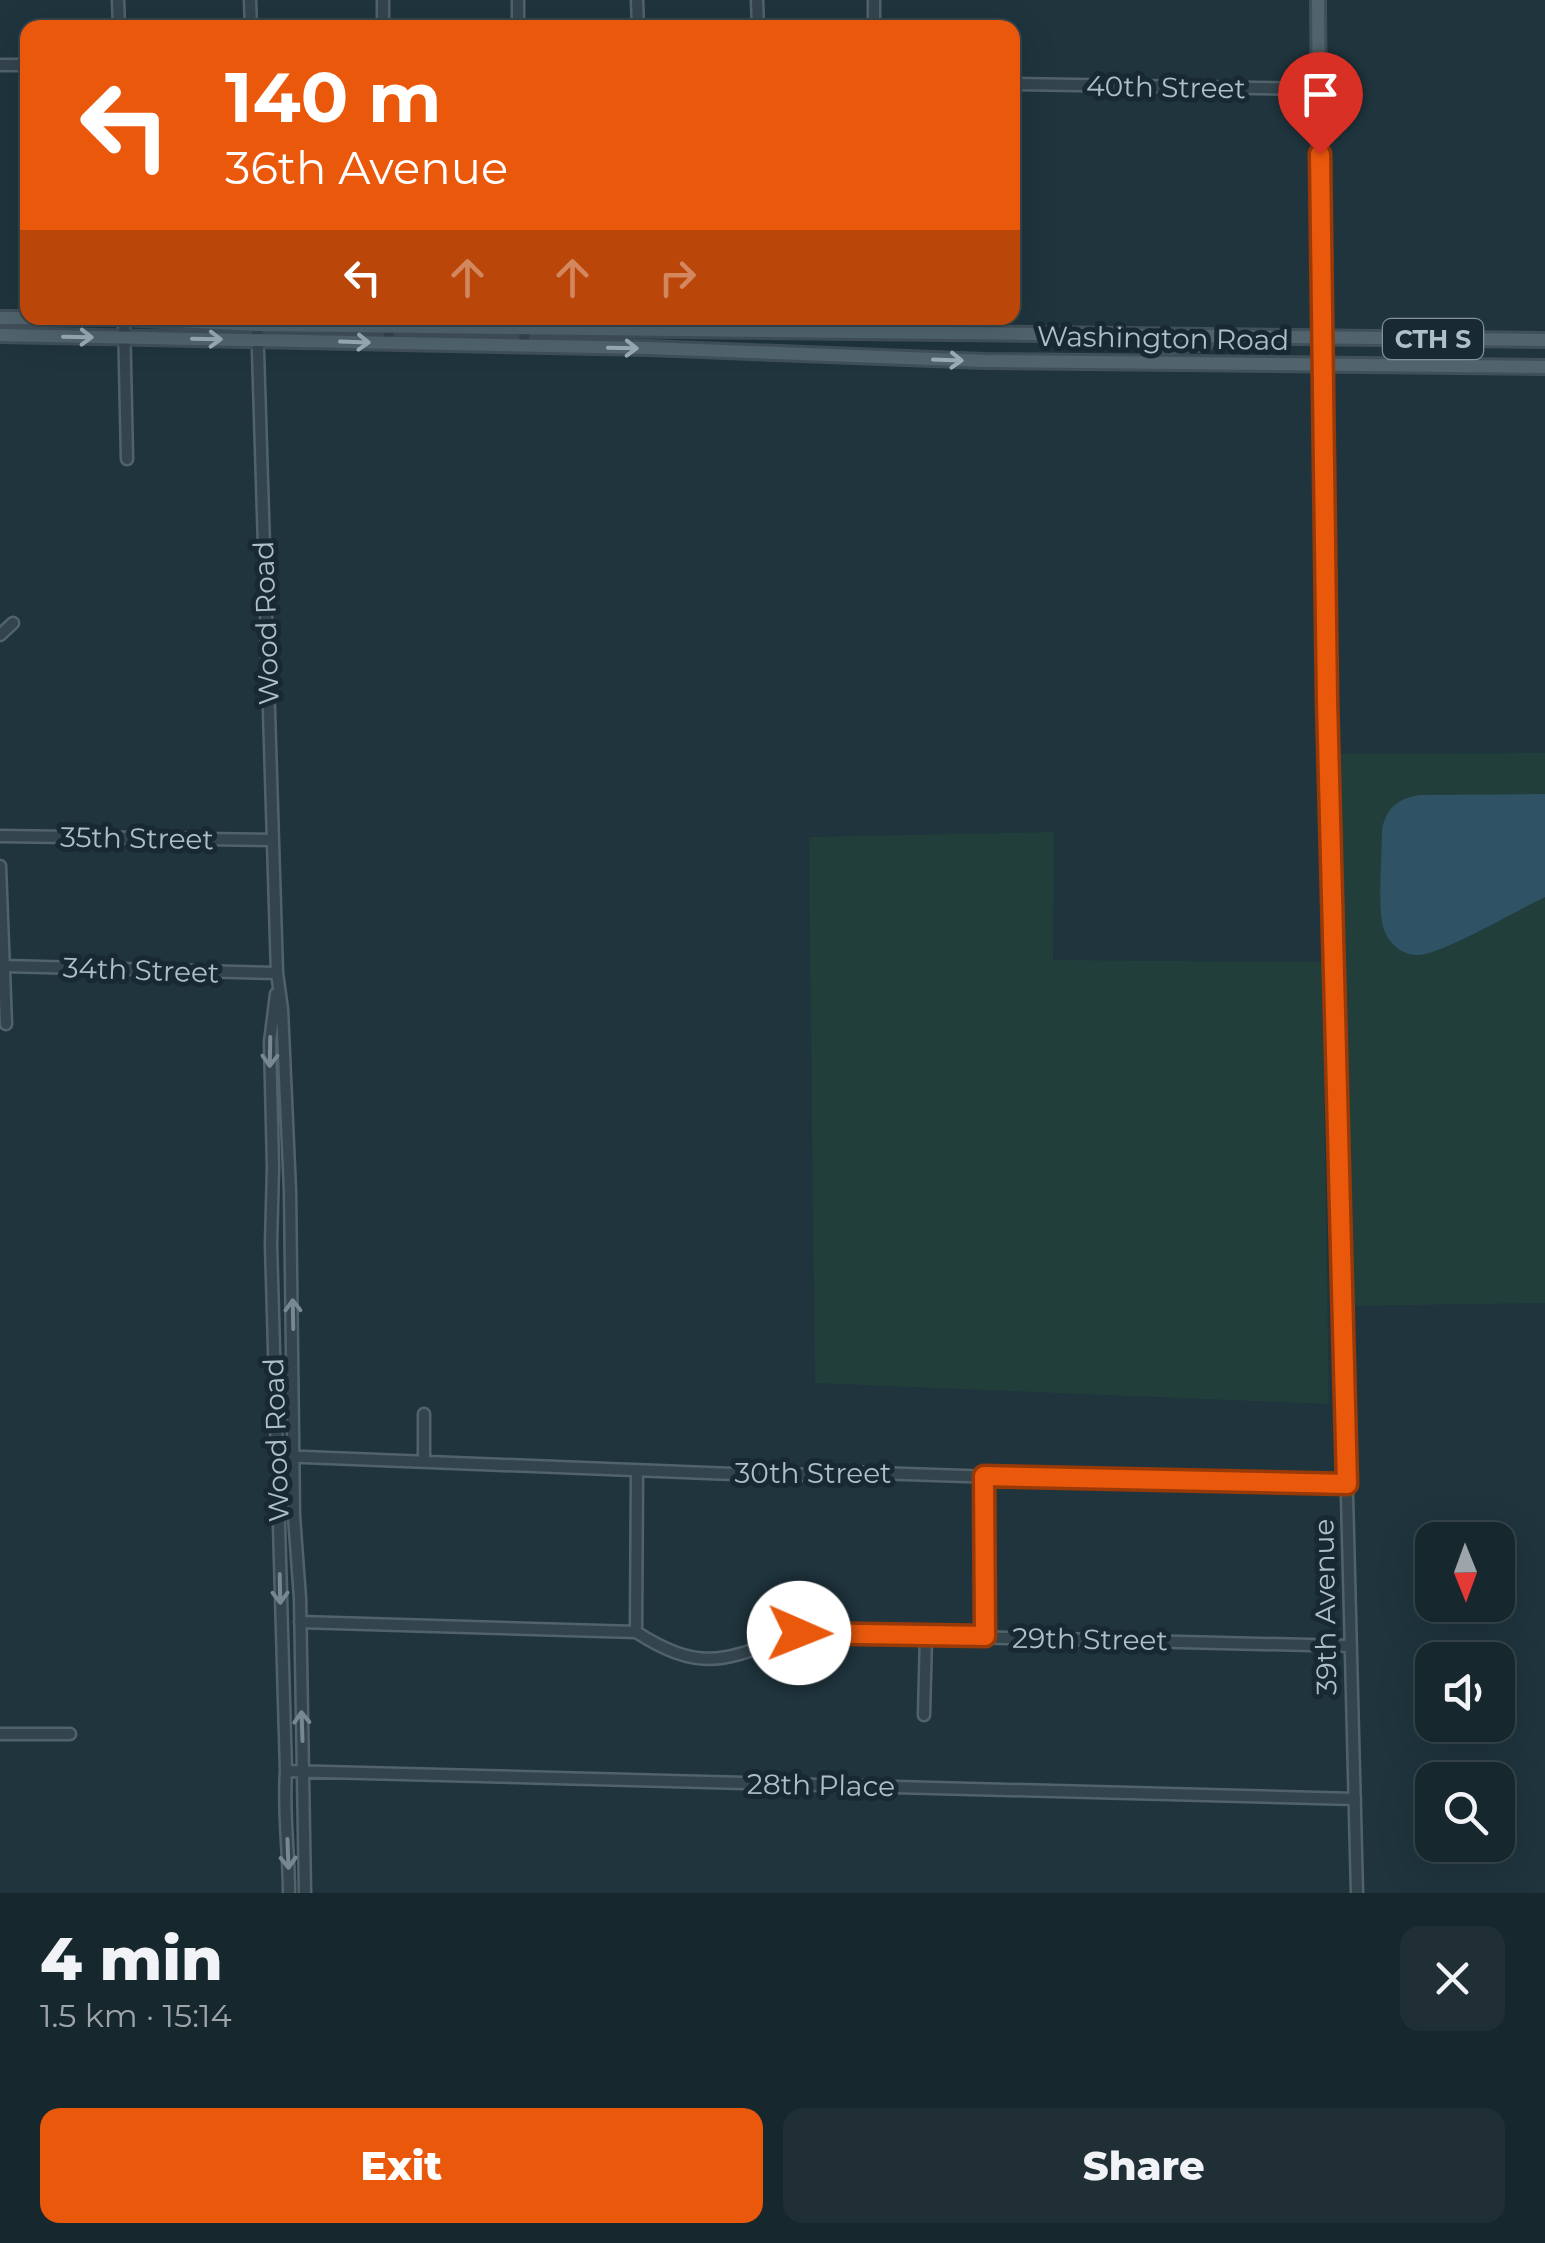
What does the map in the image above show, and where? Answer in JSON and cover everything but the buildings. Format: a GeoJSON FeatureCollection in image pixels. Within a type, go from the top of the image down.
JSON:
{"type":"FeatureCollection","features":[{"type":"Feature","properties":{"kind":"main road","name":"39th Avenue"},"geometry":{"type":"LineString","coordinates":[[1318,0],[1322,366]]}},
{"type":"Feature","properties":{"kind":"main road","name":"Washington Road"},"geometry":{"type":"LineString","coordinates":[[543,325],[584,329],[1545,340]]}},
{"type":"Feature","properties":{"kind":"main road"},"geometry":{"type":"LineString","coordinates":[[584,329],[585,347]]}},
{"type":"Feature","properties":{"kind":"main road","name":"Washington Road"},"geometry":{"type":"LineString","coordinates":[[0,335],[1148,363],[1545,368]]}},
{"type":"Feature","properties":{"kind":"main road"},"geometry":{"type":"LineString","coordinates":[[1148,363],[1148,352],[1155,346],[1200,346],[1221,338]]}},
{"type":"Feature","properties":{"kind":"street","name":"40th Street"},"geometry":{"type":"LineString","coordinates":[[1020,84],[1319,89]]}},
{"type":"Feature","properties":{"kind":"street"},"geometry":{"type":"LineString","coordinates":[[124,325],[126,459]]}},
{"type":"Feature","properties":{"kind":"street","name":"Wood Road"},"geometry":{"type":"LineString","coordinates":[[257,325],[277,974],[287,1090],[305,1893]]}},
{"type":"Feature","properties":{"kind":"street"},"geometry":{"type":"LineString","coordinates":[[388,325],[389,344]]}},
{"type":"Feature","properties":{"kind":"street"},"geometry":{"type":"LineString","coordinates":[[523,325],[525,346]]}},
{"type":"Feature","properties":{"kind":"street","name":"39th Avenue"},"geometry":{"type":"LineString","coordinates":[[1322,366],[1357,1893]]}},
{"type":"Feature","properties":{"kind":"street"},"geometry":{"type":"LineString","coordinates":[[0,636],[13,623]]}},
{"type":"Feature","properties":{"kind":"street","name":"35th Street"},"geometry":{"type":"LineString","coordinates":[[0,836],[273,840]]}},
{"type":"Feature","properties":{"kind":"street"},"geometry":{"type":"LineString","coordinates":[[0,866],[6,1024]]}},
{"type":"Feature","properties":{"kind":"street","name":"34th Street"},"geometry":{"type":"LineString","coordinates":[[4,966],[277,974]]}},
{"type":"Feature","properties":{"kind":"street","name":"Wood Road"},"geometry":{"type":"LineString","coordinates":[[278,988],[271,1028],[270,1116],[284,1814],[289,1845],[289,1893]]}},
{"type":"Feature","properties":{"kind":"street"},"geometry":{"type":"LineString","coordinates":[[424,1414],[424,1462]]}},
{"type":"Feature","properties":{"kind":"street","name":"30th Street"},"geometry":{"type":"LineString","coordinates":[[278,1456],[782,1476],[845,1472],[1347,1484]]}},
{"type":"Feature","properties":{"kind":"street"},"geometry":{"type":"LineString","coordinates":[[636,1632],[637,1470]]}},
{"type":"Feature","properties":{"kind":"street"},"geometry":{"type":"LineString","coordinates":[[984,1476],[985,1636]]}},
{"type":"Feature","properties":{"kind":"street","name":"29th Street"},"geometry":{"type":"LineString","coordinates":[[300,1622],[636,1632],[696,1661],[734,1657],[799,1633],[1351,1646]]}},
{"type":"Feature","properties":{"kind":"street"},"geometry":{"type":"LineString","coordinates":[[924,1715],[926,1636]]}},
{"type":"Feature","properties":{"kind":"street"},"geometry":{"type":"LineString","coordinates":[[0,1734],[70,1734]]}},
{"type":"Feature","properties":{"kind":"street","name":"28th Place"},"geometry":{"type":"LineString","coordinates":[[286,1771],[1355,1798]]}},
{"type":"Feature","properties":{"kind":"green space"},"geometry":{"type":"Polygon","coordinates":[[[1545,753],[1545,1303],[1349,1306],[1340,754],[1545,753]]]}},
{"type":"Feature","properties":{"kind":"green space"},"geometry":{"type":"Polygon","coordinates":[[[1054,832],[1053,960],[1322,962],[1329,1404],[815,1383],[809,837],[1054,832]]]}},
{"type":"Feature","properties":{"kind":"water"},"geometry":{"type":"Polygon","coordinates":[[[1545,794],[1545,897],[1430,952],[1412,955],[1394,946],[1382,922],[1380,888],[1382,830],[1394,805],[1420,795],[1545,794]]]}},
{"type":"Feature","properties":{"kind":"route"},"geometry":{"type":"LineString","coordinates":[[799,1633],[985,1636],[984,1476],[1347,1484],[1327,700],[1318,241],[1320,154]]}}]}
